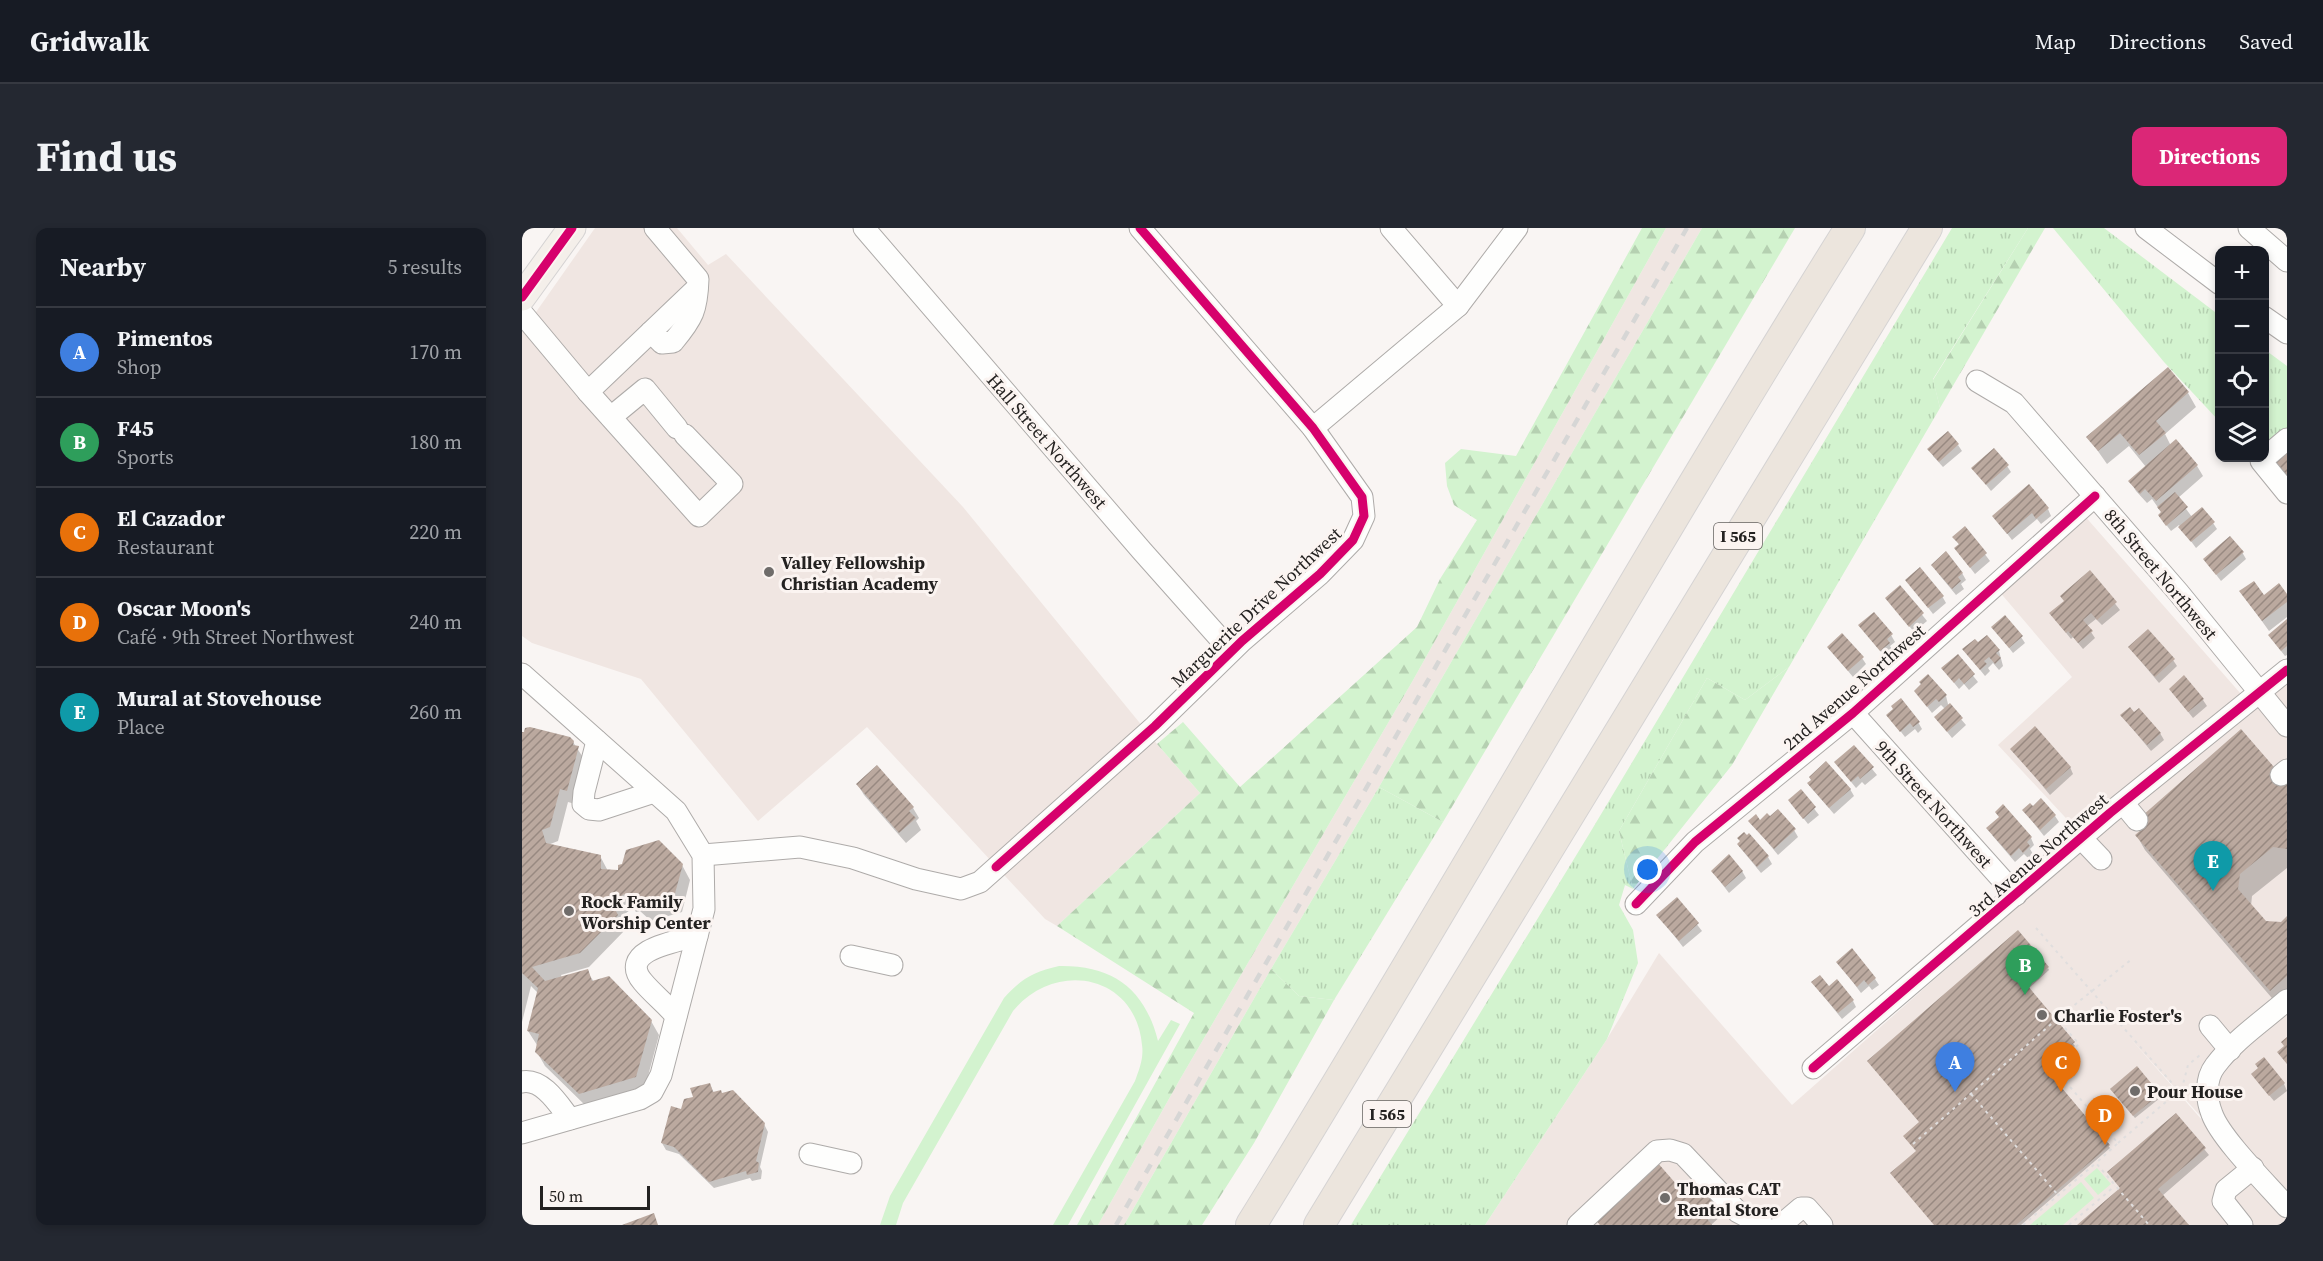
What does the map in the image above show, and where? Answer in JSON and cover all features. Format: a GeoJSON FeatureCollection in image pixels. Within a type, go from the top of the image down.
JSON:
{"type":"FeatureCollection","features":[{"type":"Feature","properties":{"kind":"highway"},"geometry":{"type":"LineString","coordinates":[[1251,1225],[1384,1006],[1753,384],[1850,228]]}},
{"type":"Feature","properties":{"kind":"highway","name":"I 565"},"geometry":{"type":"LineString","coordinates":[[1319,1225],[1927,228]]}},
{"type":"Feature","properties":{"kind":"main road"},"geometry":{"type":"LineString","coordinates":[[522,297],[572,228]]}},
{"type":"Feature","properties":{"kind":"street"},"geometry":{"type":"LineString","coordinates":[[588,392],[697,288],[698,279],[655,228]]}},
{"type":"Feature","properties":{"kind":"street","name":"Hall Street Northwest"},"geometry":{"type":"LineString","coordinates":[[864,228],[1142,551],[1232,651]]}},
{"type":"Feature","properties":{"kind":"street","name":"Marguerite Drive Northwest"},"geometry":{"type":"LineString","coordinates":[[703,855],[801,847],[853,858],[916,879],[961,889],[980,882],[1155,726],[1232,651],[1328,566],[1353,540],[1364,516],[1362,497],[1313,428],[1140,228]]}},
{"type":"Feature","properties":{"kind":"street"},"geometry":{"type":"LineString","coordinates":[[1391,228],[1458,306]]}},
{"type":"Feature","properties":{"kind":"street"},"geometry":{"type":"LineString","coordinates":[[1313,428],[1458,306],[1517,228]]}},
{"type":"Feature","properties":{"kind":"street"},"geometry":{"type":"LineString","coordinates":[[2146,228],[2215,280]]}},
{"type":"Feature","properties":{"kind":"street"},"geometry":{"type":"LineString","coordinates":[[2249,228],[2287,261]]}},
{"type":"Feature","properties":{"kind":"street"},"geometry":{"type":"LineString","coordinates":[[522,313],[588,392],[699,516],[732,484],[681,431],[645,389],[611,417]]}},
{"type":"Feature","properties":{"kind":"street"},"geometry":{"type":"LineString","coordinates":[[2269,320],[2287,333]]}},
{"type":"Feature","properties":{"kind":"street","name":"8th Street Northwest"},"geometry":{"type":"LineString","coordinates":[[1977,381],[2014,403],[2178,592],[2287,726]]}},
{"type":"Feature","properties":{"kind":"street"},"geometry":{"type":"LineString","coordinates":[[2287,439],[2261,461],[2287,493]]}},
{"type":"Feature","properties":{"kind":"street","name":"2nd Avenue Northwest"},"geometry":{"type":"LineString","coordinates":[[1636,904],[1695,842],[1853,712],[2095,496]]}},
{"type":"Feature","properties":{"kind":"street","name":"3rd Avenue Northwest"},"geometry":{"type":"LineString","coordinates":[[1813,1068],[2081,838],[2287,670]]}},
{"type":"Feature","properties":{"kind":"street"},"geometry":{"type":"LineString","coordinates":[[522,674],[676,811],[703,855],[704,909],[661,1075],[652,1092],[640,1099],[522,1133]]}},
{"type":"Feature","properties":{"kind":"street","name":"9th Street Northwest"},"geometry":{"type":"LineString","coordinates":[[1853,712],[2016,895]]}},
{"type":"Feature","properties":{"kind":"street"},"geometry":{"type":"LineString","coordinates":[[597,741],[584,792],[584,804],[589,809],[599,810],[654,792]]}},
{"type":"Feature","properties":{"kind":"street"},"geometry":{"type":"LineString","coordinates":[[2123,803],[2137,820]]}},
{"type":"Feature","properties":{"kind":"street"},"geometry":{"type":"LineString","coordinates":[[2081,838],[2101,859]]}},
{"type":"Feature","properties":{"kind":"street"},"geometry":{"type":"LineString","coordinates":[[676,1016],[642,982],[637,972],[637,962],[641,955],[652,949],[697,936]]}},
{"type":"Feature","properties":{"kind":"street"},"geometry":{"type":"LineString","coordinates":[[851,956],[892,965]]}},
{"type":"Feature","properties":{"kind":"street"},"geometry":{"type":"LineString","coordinates":[[2287,1000],[2220,1038],[2206,1093],[2212,1116],[2225,1135],[2287,1207]]}},
{"type":"Feature","properties":{"kind":"street"},"geometry":{"type":"LineString","coordinates":[[522,1082],[530,1080],[543,1087],[570,1119]]}},
{"type":"Feature","properties":{"kind":"street"},"geometry":{"type":"LineString","coordinates":[[1578,1225],[1657,1151],[1670,1150],[1683,1154],[1738,1212],[1763,1225]]}},
{"type":"Feature","properties":{"kind":"street"},"geometry":{"type":"LineString","coordinates":[[810,1154],[850,1163]]}},
{"type":"Feature","properties":{"kind":"street"},"geometry":{"type":"LineString","coordinates":[[2242,1225],[2223,1201],[2226,1190],[2253,1168]]}},
{"type":"Feature","properties":{"kind":"street"},"geometry":{"type":"LineString","coordinates":[[1781,1225],[1801,1208],[1807,1208],[1822,1225]]}},
{"type":"Feature","properties":{"kind":"path"},"geometry":{"type":"LineString","coordinates":[[2036,928],[2180,1091]]}},
{"type":"Feature","properties":{"kind":"path"},"geometry":{"type":"LineString","coordinates":[[1913,1144],[2057,1019],[2132,959]]}},
{"type":"Feature","properties":{"kind":"path"},"geometry":{"type":"LineString","coordinates":[[2057,1019],[2079,1044],[2053,1067],[2118,1143]]}},
{"type":"Feature","properties":{"kind":"path"},"geometry":{"type":"LineString","coordinates":[[2023,1225],[2180,1091],[2188,1065],[2220,1038]]}},
{"type":"Feature","properties":{"kind":"path"},"geometry":{"type":"LineString","coordinates":[[1971,1094],[2058,1195]]}},
{"type":"Feature","properties":{"kind":"path"},"geometry":{"type":"LineString","coordinates":[[2096,1163],[2149,1225]]}},
{"type":"Feature","properties":{"kind":"path"},"geometry":{"type":"LineString","coordinates":[[2069,1225],[2115,1185]]}},
{"type":"Feature","properties":{"kind":"shaded area","name":"Valley Fellowship Christian Academy"},"geometry":{"type":"Polygon","coordinates":[[[595,228],[677,228],[708,265],[726,254],[963,507],[1157,744],[1200,793],[1057,926],[1045,919],[867,727],[758,821],[641,679],[532,643],[522,636],[522,332],[595,228]]]}},
{"type":"Feature","properties":{"kind":"shaded area"},"geometry":{"type":"Polygon","coordinates":[[[1666,228],[1702,228],[1124,1225],[1098,1225],[1179,1081],[1412,682],[1666,228]]]}},
{"type":"Feature","properties":{"kind":"shaded area"},"geometry":{"type":"Polygon","coordinates":[[[2083,514],[2241,694],[2287,658],[2287,1225],[1485,1225],[1607,1039],[1659,953],[1792,1105],[2089,843],[1998,745],[2072,677],[1998,590],[2083,514]],[[2129,1037],[2217,1137],[2268,1191],[2129,1037]]]}},
{"type":"Feature","properties":{"kind":"green space"},"geometry":{"type":"Polygon","coordinates":[[[1642,228],[1666,228],[1412,682],[1179,1081],[1098,1225],[1077,1225],[1194,1013],[1057,926],[1200,793],[1157,744],[1183,722],[1240,787],[1417,627],[1440,579],[1477,520],[1454,505],[1447,486],[1445,463],[1461,449],[1516,456],[1642,228]]]}},
{"type":"Feature","properties":{"kind":"green space"},"geometry":{"type":"Polygon","coordinates":[[[1702,228],[1795,228],[1443,822],[1379,787],[1702,228]]]}},
{"type":"Feature","properties":{"kind":"green space"},"geometry":{"type":"Polygon","coordinates":[[[1952,228],[2028,228],[1933,379],[1940,408],[1789,667],[1745,700],[1707,678],[1619,831],[1633,889],[1625,885],[1619,905],[1633,930],[1638,963],[1607,1039],[1485,1225],[1351,1225],[1591,831],[1952,228]]]}},
{"type":"Feature","properties":{"kind":"green space"},"geometry":{"type":"Polygon","coordinates":[[[2028,228],[2045,228],[1940,408],[1933,380],[2028,228]]]}},
{"type":"Feature","properties":{"kind":"green space"},"geometry":{"type":"Polygon","coordinates":[[[2053,228],[2104,228],[2215,312],[2215,417],[2164,362],[2053,228]]]}},
{"type":"Feature","properties":{"kind":"green space"},"geometry":{"type":"Polygon","coordinates":[[[2269,353],[2287,366],[2287,430],[2269,446],[2269,353]]]}},
{"type":"Feature","properties":{"kind":"green space"},"geometry":{"type":"Polygon","coordinates":[[[1789,667],[1732,765],[1633,889],[1619,831],[1707,678],[1745,700],[1789,667]]]}},
{"type":"Feature","properties":{"kind":"green space"},"geometry":{"type":"Polygon","coordinates":[[[1379,787],[1443,822],[1334,1000],[1299,996],[1271,969],[1379,787]]]}},
{"type":"Feature","properties":{"kind":"green space"},"geometry":{"type":"Polygon","coordinates":[[[1059,966],[1095,970],[1124,984],[1145,1007],[1158,1041],[1171,1020],[1180,1024],[1068,1225],[1053,1225],[1135,1081],[1141,1064],[1142,1050],[1136,1021],[1125,1003],[1110,990],[1091,982],[1071,980],[1050,985],[1031,995],[1013,1011],[903,1203],[896,1225],[880,1225],[890,1196],[1004,998],[1028,977],[1059,966]]]}},
{"type":"Feature","properties":{"kind":"green space"},"geometry":{"type":"Polygon","coordinates":[[[1271,969],[1299,996],[1334,1000],[1254,1143],[1202,1225],[1124,1225],[1271,969]]]}},
{"type":"Feature","properties":{"kind":"green space"},"geometry":{"type":"Polygon","coordinates":[[[2097,1168],[2111,1184],[2098,1195],[2084,1179],[2097,1168]]]}},
{"type":"Feature","properties":{"kind":"green space"},"geometry":{"type":"Polygon","coordinates":[[[2081,1182],[2094,1198],[2063,1225],[2030,1225],[2081,1182]]]}},
{"type":"Feature","properties":{"kind":"building"},"geometry":{"type":"Polygon","coordinates":[[[2168,367],[2189,392],[2156,421],[2166,433],[2139,455],[2120,433],[2098,451],[2086,437],[2168,367]]]}},
{"type":"Feature","properties":{"kind":"building"},"geometry":{"type":"Polygon","coordinates":[[[1948,431],[1959,444],[1939,462],[1927,449],[1948,431]]]}},
{"type":"Feature","properties":{"kind":"building"},"geometry":{"type":"Polygon","coordinates":[[[2176,439],[2198,465],[2156,501],[2145,489],[2140,494],[2128,481],[2176,439]]]}},
{"type":"Feature","properties":{"kind":"building"},"geometry":{"type":"Polygon","coordinates":[[[2287,443],[2287,481],[2269,461],[2287,443]]]}},
{"type":"Feature","properties":{"kind":"building"},"geometry":{"type":"Polygon","coordinates":[[[1994,448],[2009,465],[1986,485],[1971,468],[1994,448]]]}},
{"type":"Feature","properties":{"kind":"building"},"geometry":{"type":"Polygon","coordinates":[[[2029,484],[2049,508],[2036,519],[2032,513],[2007,534],[1992,516],[2029,484]]]}},
{"type":"Feature","properties":{"kind":"building"},"geometry":{"type":"Polygon","coordinates":[[[2175,492],[2188,507],[2166,526],[2158,515],[2161,512],[2157,507],[2175,492]]]}},
{"type":"Feature","properties":{"kind":"building"},"geometry":{"type":"Polygon","coordinates":[[[2202,507],[2215,522],[2191,542],[2178,527],[2202,507]]]}},
{"type":"Feature","properties":{"kind":"building"},"geometry":{"type":"Polygon","coordinates":[[[1965,526],[1987,553],[1970,568],[1954,548],[1959,544],[1952,537],[1965,526]]]}},
{"type":"Feature","properties":{"kind":"building"},"geometry":{"type":"Polygon","coordinates":[[[2230,536],[2244,552],[2216,575],[2203,559],[2230,536]]]}},
{"type":"Feature","properties":{"kind":"building"},"geometry":{"type":"Polygon","coordinates":[[[1946,551],[1963,573],[1958,577],[1961,581],[1952,589],[1931,565],[1946,551]]]}},
{"type":"Feature","properties":{"kind":"building"},"geometry":{"type":"Polygon","coordinates":[[[1920,567],[1944,596],[1928,608],[1905,580],[1920,567]]]}},
{"type":"Feature","properties":{"kind":"building"},"geometry":{"type":"Polygon","coordinates":[[[2090,570],[2117,602],[2097,620],[2091,613],[2083,620],[2093,631],[2078,643],[2049,613],[2064,601],[2060,596],[2090,570]]]}},
{"type":"Feature","properties":{"kind":"building"},"geometry":{"type":"Polygon","coordinates":[[[2254,581],[2264,595],[2279,583],[2287,594],[2287,602],[2262,621],[2239,591],[2254,581]]]}},
{"type":"Feature","properties":{"kind":"building"},"geometry":{"type":"Polygon","coordinates":[[[1900,585],[1924,613],[1909,627],[1885,598],[1900,585]]]}},
{"type":"Feature","properties":{"kind":"building"},"geometry":{"type":"Polygon","coordinates":[[[1874,612],[1893,634],[1887,639],[1890,643],[1880,651],[1858,625],[1874,612]]]}},
{"type":"Feature","properties":{"kind":"building"},"geometry":{"type":"Polygon","coordinates":[[[2005,615],[2023,636],[2009,648],[1991,627],[2005,615]]]}},
{"type":"Feature","properties":{"kind":"building"},"geometry":{"type":"Polygon","coordinates":[[[2287,619],[2287,646],[2281,651],[2268,635],[2287,619]]]}},
{"type":"Feature","properties":{"kind":"building"},"geometry":{"type":"Polygon","coordinates":[[[2148,629],[2175,659],[2155,677],[2128,647],[2148,629]]]}},
{"type":"Feature","properties":{"kind":"building"},"geometry":{"type":"Polygon","coordinates":[[[1842,633],[1864,657],[1848,671],[1827,647],[1842,633]]]}},
{"type":"Feature","properties":{"kind":"building"},"geometry":{"type":"Polygon","coordinates":[[[1987,635],[2000,650],[1996,653],[2001,658],[1995,664],[1989,657],[1984,661],[1987,664],[1980,670],[1962,649],[1975,639],[1978,642],[1987,635]]]}},
{"type":"Feature","properties":{"kind":"building"},"geometry":{"type":"Polygon","coordinates":[[[1958,654],[1975,674],[1964,684],[1959,678],[1954,683],[1941,668],[1958,654]]]}},
{"type":"Feature","properties":{"kind":"building"},"geometry":{"type":"Polygon","coordinates":[[[1928,674],[1947,695],[1939,702],[1936,699],[1927,707],[1914,691],[1921,684],[1919,682],[1928,674]]]}},
{"type":"Feature","properties":{"kind":"building"},"geometry":{"type":"Polygon","coordinates":[[[2184,675],[2204,699],[2188,712],[2169,689],[2184,675]]]}},
{"type":"Feature","properties":{"kind":"building"},"geometry":{"type":"Polygon","coordinates":[[[1901,698],[1920,722],[1913,727],[1910,723],[1900,732],[1886,715],[1893,709],[1891,706],[1901,698]]]}},
{"type":"Feature","properties":{"kind":"building"},"geometry":{"type":"Polygon","coordinates":[[[1950,703],[1963,718],[1947,732],[1934,717],[1950,703]]]}},
{"type":"Feature","properties":{"kind":"building"},"geometry":{"type":"Polygon","coordinates":[[[2130,707],[2134,712],[2139,708],[2161,733],[2147,745],[2120,715],[2130,707]]]}},
{"type":"Feature","properties":{"kind":"building"},"geometry":{"type":"Polygon","coordinates":[[[2035,726],[2071,767],[2046,789],[2010,749],[2035,726]]]}},
{"type":"Feature","properties":{"kind":"building","name":"Rock Family Worship Center"},"geometry":{"type":"Polygon","coordinates":[[[530,727],[570,737],[574,741],[573,745],[579,746],[567,791],[560,789],[550,827],[542,830],[546,843],[601,855],[601,869],[618,870],[618,865],[622,864],[626,850],[659,840],[683,864],[674,897],[642,907],[631,897],[626,899],[624,894],[612,903],[618,915],[580,953],[532,967],[545,981],[588,969],[592,981],[609,976],[652,1020],[636,1077],[579,1094],[535,1052],[539,1034],[527,1031],[538,988],[522,973],[522,732],[525,728],[530,727]]]}},
{"type":"Feature","properties":{"kind":"building"},"geometry":{"type":"Polygon","coordinates":[[[2241,729],[2287,782],[2287,849],[2273,847],[2240,874],[2238,889],[2266,921],[2281,922],[2287,916],[2287,976],[2270,991],[2135,835],[2141,830],[2134,823],[2241,729]]]}},
{"type":"Feature","properties":{"kind":"building"},"geometry":{"type":"Polygon","coordinates":[[[1854,745],[1874,767],[1860,779],[1858,776],[1851,782],[1834,762],[1854,745]]]}},
{"type":"Feature","properties":{"kind":"building"},"geometry":{"type":"Polygon","coordinates":[[[1826,761],[1851,789],[1829,808],[1807,783],[1811,780],[1809,777],[1826,761]]]}},
{"type":"Feature","properties":{"kind":"building"},"geometry":{"type":"Polygon","coordinates":[[[877,765],[914,807],[909,811],[916,818],[899,833],[856,784],[877,765]]]}},
{"type":"Feature","properties":{"kind":"building"},"geometry":{"type":"Polygon","coordinates":[[[1801,789],[1816,807],[1803,819],[1788,800],[1801,789]]]}},
{"type":"Feature","properties":{"kind":"building"},"geometry":{"type":"Polygon","coordinates":[[[2041,798],[2056,815],[2040,830],[2022,810],[2030,803],[2033,806],[2041,798]]]}},
{"type":"Feature","properties":{"kind":"building"},"geometry":{"type":"Polygon","coordinates":[[[2003,804],[2032,837],[2027,842],[2030,846],[2023,853],[2019,848],[2011,856],[1986,828],[1999,817],[1995,812],[2003,804]]]}},
{"type":"Feature","properties":{"kind":"building"},"geometry":{"type":"Polygon","coordinates":[[[1778,809],[1796,829],[1774,849],[1748,821],[1756,814],[1760,820],[1767,813],[1770,816],[1778,809]]]}},
{"type":"Feature","properties":{"kind":"building"},"geometry":{"type":"Polygon","coordinates":[[[1744,832],[1747,835],[1749,833],[1769,856],[1757,867],[1737,844],[1740,841],[1737,838],[1744,832]]]}},
{"type":"Feature","properties":{"kind":"building"},"geometry":{"type":"Polygon","coordinates":[[[1729,854],[1743,871],[1725,887],[1711,871],[1729,854]]]}},
{"type":"Feature","properties":{"kind":"building"},"geometry":{"type":"Polygon","coordinates":[[[1677,897],[1699,923],[1679,941],[1656,915],[1677,897]]]}},
{"type":"Feature","properties":{"kind":"building"},"geometry":{"type":"Polygon","coordinates":[[[2018,930],[2049,967],[2027,985],[2075,1042],[2045,1068],[2110,1145],[2016,1225],[1934,1225],[1890,1173],[1916,1151],[1903,1136],[1919,1122],[1867,1061],[2018,930]]]}},
{"type":"Feature","properties":{"kind":"building"},"geometry":{"type":"Polygon","coordinates":[[[1852,948],[1876,978],[1868,985],[1864,980],[1857,987],[1836,962],[1852,948]]]}},
{"type":"Feature","properties":{"kind":"building"},"geometry":{"type":"Polygon","coordinates":[[[1820,975],[1829,986],[1837,979],[1854,1000],[1838,1013],[1811,982],[1820,975]]]}},
{"type":"Feature","properties":{"kind":"building"},"geometry":{"type":"Polygon","coordinates":[[[2287,1037],[2287,1064],[2277,1052],[2284,1046],[2281,1042],[2287,1037]]]}},
{"type":"Feature","properties":{"kind":"building"},"geometry":{"type":"Polygon","coordinates":[[[2264,1057],[2285,1083],[2269,1096],[2251,1074],[2258,1068],[2255,1064],[2264,1057]]]}},
{"type":"Feature","properties":{"kind":"building","name":"Pour House"},"geometry":{"type":"Polygon","coordinates":[[[2137,1066],[2160,1094],[2133,1116],[2110,1089],[2137,1066]]]}},
{"type":"Feature","properties":{"kind":"building"},"geometry":{"type":"Polygon","coordinates":[[[710,1083],[713,1092],[721,1090],[722,1093],[733,1090],[765,1123],[756,1161],[759,1163],[758,1172],[747,1175],[746,1171],[709,1182],[674,1147],[661,1143],[671,1106],[681,1109],[684,1099],[693,1097],[690,1088],[710,1083]]]}},
{"type":"Feature","properties":{"kind":"building"},"geometry":{"type":"Polygon","coordinates":[[[2176,1113],[2206,1148],[2158,1189],[2189,1225],[2077,1225],[2120,1188],[2107,1172],[2176,1113]]]}},
{"type":"Feature","properties":{"kind":"building","name":"Thomas CAT Rental Store"},"geometry":{"type":"Polygon","coordinates":[[[1657,1162],[1684,1193],[1698,1180],[1718,1203],[1704,1215],[1712,1225],[1600,1225],[1594,1218],[1657,1162]]]}},
{"type":"Feature","properties":{"kind":"building"},"geometry":{"type":"Polygon","coordinates":[[[654,1213],[658,1225],[622,1225],[654,1213]]]}},
{"type":"Feature","properties":{"kind":"railway"},"geometry":{"type":"LineString","coordinates":[[1116,1225],[1687,228]]}},
{"type":"Feature","properties":{"kind":"cycle path"},"geometry":{"type":"LineString","coordinates":[[522,297],[572,228]]}},
{"type":"Feature","properties":{"kind":"cycle path"},"geometry":{"type":"LineString","coordinates":[[996,867],[1155,726],[1242,641],[1320,574],[1353,540],[1364,516],[1362,497],[1313,428],[1140,228]]}},
{"type":"Feature","properties":{"kind":"cycle path"},"geometry":{"type":"LineString","coordinates":[[1636,904],[1695,842],[1853,713],[2095,496]]}},
{"type":"Feature","properties":{"kind":"cycle path"},"geometry":{"type":"LineString","coordinates":[[1813,1068],[2110,813],[2287,670]]}},
{"type":"Feature","properties":{"kind":"place","name":"Valley Fellowship Christian Academy"},"geometry":{"type":"Point","coordinates":[769,572]}},
{"type":"Feature","properties":{"kind":"place","name":"Mural at Stovehouse"},"geometry":{"type":"Point","coordinates":[2213,891]}},
{"type":"Feature","properties":{"kind":"place","name":"Rock Family Worship Center"},"geometry":{"type":"Point","coordinates":[569,911]}},
{"type":"Feature","properties":{"kind":"place","name":"F45"},"geometry":{"type":"Point","coordinates":[2025,995]}},
{"type":"Feature","properties":{"kind":"place","name":"Charlie Foster's"},"geometry":{"type":"Point","coordinates":[2042,1015]}},
{"type":"Feature","properties":{"kind":"place","name":"Pour House"},"geometry":{"type":"Point","coordinates":[2135,1091]}},
{"type":"Feature","properties":{"kind":"place","name":"Pimentos"},"geometry":{"type":"Point","coordinates":[1955,1092]}},
{"type":"Feature","properties":{"kind":"place","name":"El Cazador"},"geometry":{"type":"Point","coordinates":[2061,1092]}},
{"type":"Feature","properties":{"kind":"place","name":"Oscar Moon's"},"geometry":{"type":"Point","coordinates":[2105,1145]}},
{"type":"Feature","properties":{"kind":"place","name":"Thomas CAT Rental Store"},"geometry":{"type":"Point","coordinates":[1665,1198]}}]}
